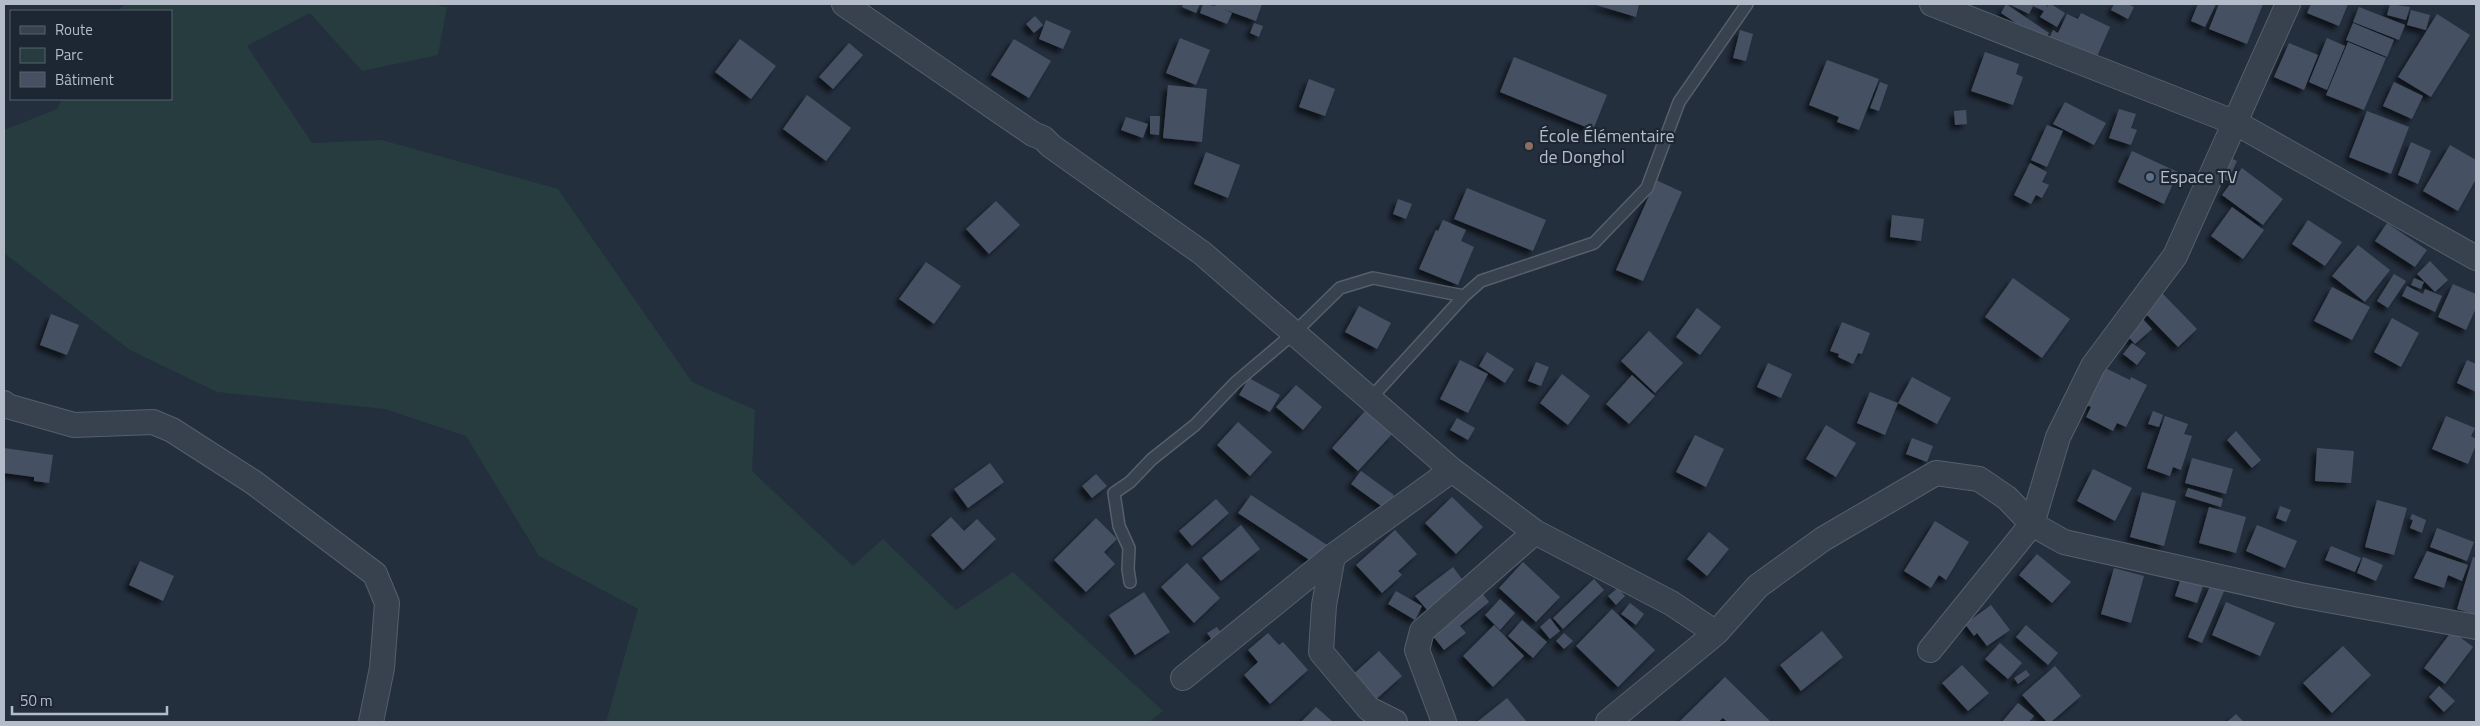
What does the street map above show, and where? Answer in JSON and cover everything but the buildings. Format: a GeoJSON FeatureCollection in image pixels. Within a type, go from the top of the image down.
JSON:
{"type":"FeatureCollection","features":[{"type":"Feature","properties":{"kind":"street"},"geometry":{"type":"LineString","coordinates":[[844,4],[1033,134],[1044,138],[1051,146],[1202,253],[1452,470],[1535,532],[1670,604],[1716,633]]}},
{"type":"Feature","properties":{"kind":"street"},"geometry":{"type":"LineString","coordinates":[[1932,4],[2236,123],[2476,258]]}},
{"type":"Feature","properties":{"kind":"street"},"geometry":{"type":"LineString","coordinates":[[1930,650],[2032,524],[2058,437],[2093,366],[2174,256],[2236,123],[2288,4]]}},
{"type":"Feature","properties":{"kind":"street"},"geometry":{"type":"LineString","coordinates":[[4,403],[7,406],[74,425],[153,422],[172,430],[253,482],[375,574],[387,603],[382,668],[371,722]]}},
{"type":"Feature","properties":{"kind":"street"},"geometry":{"type":"LineString","coordinates":[[1183,678],[1333,556],[1452,470]]}},
{"type":"Feature","properties":{"kind":"street"},"geometry":{"type":"LineString","coordinates":[[1608,722],[1716,633],[1758,586],[1823,539],[1936,473],[1979,478],[2006,498],[2032,524],[2064,542],[2300,595],[2476,627]]}},
{"type":"Feature","properties":{"kind":"street"},"geometry":{"type":"LineString","coordinates":[[1444,722],[1417,650],[1422,631],[1535,532]]}},
{"type":"Feature","properties":{"kind":"street"},"geometry":{"type":"LineString","coordinates":[[1333,556],[1324,605],[1321,652],[1369,709],[1395,722]]}},
{"type":"Feature","properties":{"kind":"lane"},"geometry":{"type":"LineString","coordinates":[[1370,399],[1464,296],[1481,281],[1594,243],[1647,188],[1679,102],[1748,4]]}},
{"type":"Feature","properties":{"kind":"lane"},"geometry":{"type":"LineString","coordinates":[[1130,582],[1128,569],[1129,548],[1119,526],[1114,493],[1130,482],[1152,460],[1196,425],[1235,383],[1294,333],[1340,288],[1374,278],[1464,296]]}},
{"type":"Feature","properties":{"kind":"green space"},"geometry":{"type":"Polygon","coordinates":[[[125,4],[430,4],[447,7],[438,55],[362,71],[310,13],[247,46],[312,143],[382,140],[558,189],[692,382],[755,410],[752,471],[853,566],[883,539],[956,610],[1013,572],[1163,711],[1149,722],[606,722],[638,609],[539,556],[466,436],[385,409],[217,392],[130,350],[4,253],[4,130],[57,109],[62,100],[172,100],[172,10],[119,10],[125,4]]]}},
{"type":"Feature","properties":{"kind":"place","name":"École Élémentaire de Donghol"},"geometry":{"type":"Point","coordinates":[1529,146]}},
{"type":"Feature","properties":{"kind":"place","name":"Espace TV"},"geometry":{"type":"Point","coordinates":[2150,177]}}]}
